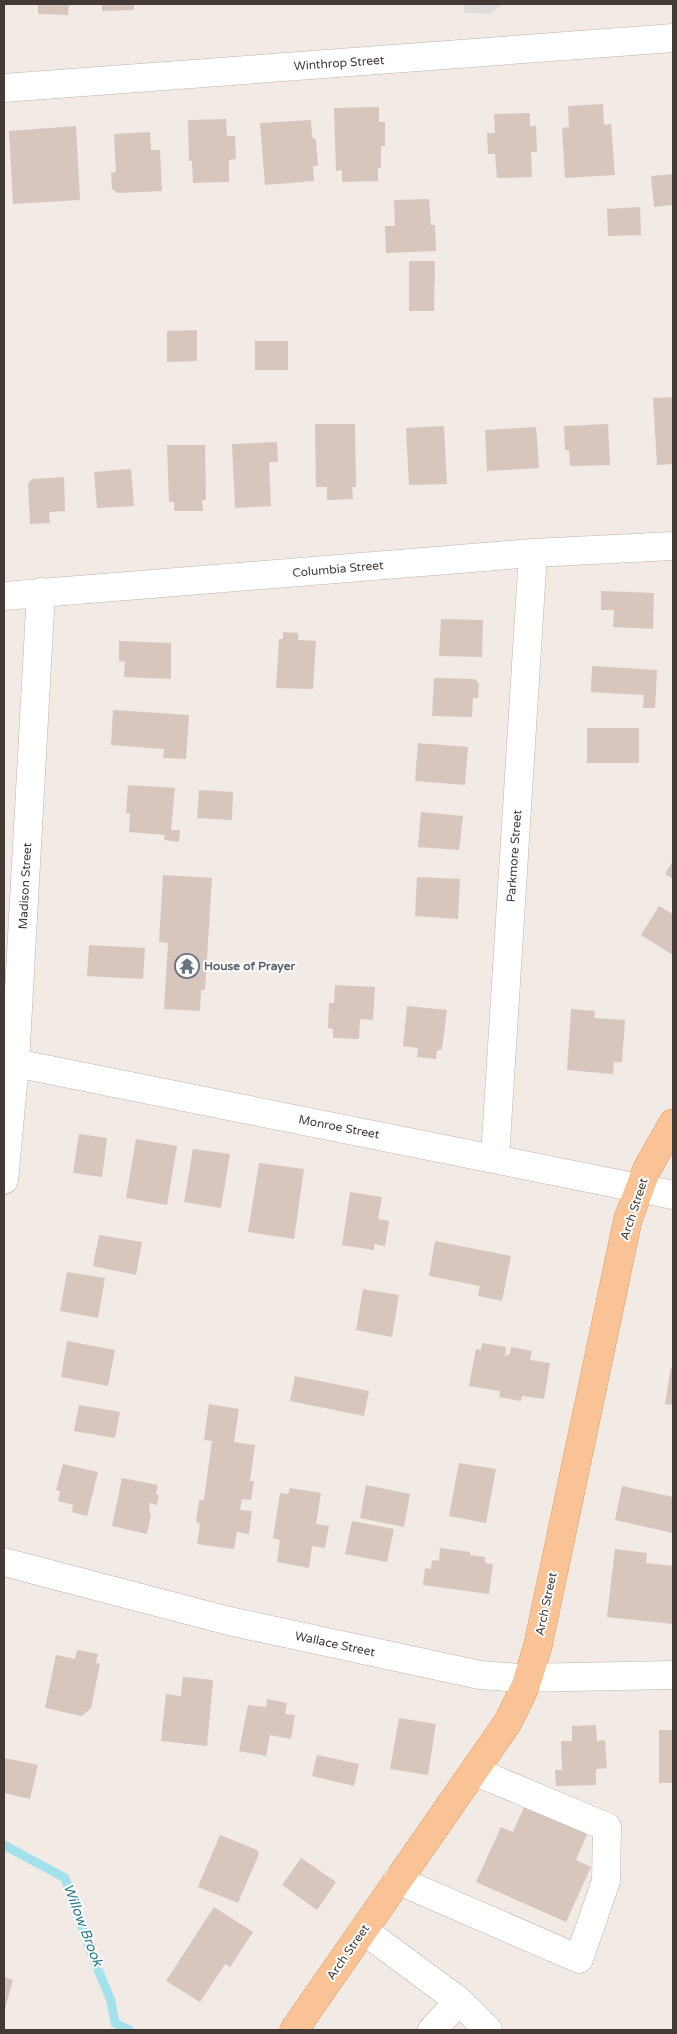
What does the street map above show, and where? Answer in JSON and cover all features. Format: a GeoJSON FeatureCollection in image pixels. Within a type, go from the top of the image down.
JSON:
{"type":"FeatureCollection","features":[{"type":"Feature","properties":{"kind":"main road","name":"Arch Street"},"geometry":{"type":"LineString","coordinates":[[294,2030],[512,1716],[529,1678],[538,1645],[625,1234],[639,1189],[652,1159],[673,1123]]}},
{"type":"Feature","properties":{"kind":"street","name":"Winthrop Street"},"geometry":{"type":"LineString","coordinates":[[4,88],[673,38]]}},
{"type":"Feature","properties":{"kind":"street","name":"Columbia Street"},"geometry":{"type":"LineString","coordinates":[[4,596],[533,553],[673,546]]}},
{"type":"Feature","properties":{"kind":"street","name":"Parkmore Street"},"geometry":{"type":"LineString","coordinates":[[495,1158],[533,553]]}},
{"type":"Feature","properties":{"kind":"street","name":"Madison Street"},"geometry":{"type":"LineString","coordinates":[[4,1180],[9,1063],[41,592]]}},
{"type":"Feature","properties":{"kind":"street","name":"Monroe Street"},"geometry":{"type":"LineString","coordinates":[[9,1063],[495,1158],[673,1195]]}},
{"type":"Feature","properties":{"kind":"street","name":"Wallace Street"},"geometry":{"type":"LineString","coordinates":[[4,1562],[229,1621],[480,1675],[529,1678],[673,1675]]}},
{"type":"Feature","properties":{"kind":"street"},"geometry":{"type":"LineString","coordinates":[[397,1880],[579,1959],[606,1881],[607,1826],[474,1771]]}},
{"type":"Feature","properties":{"kind":"street"},"geometry":{"type":"LineString","coordinates":[[363,1930],[459,2001],[488,2030]]}},
{"type":"Feature","properties":{"kind":"street"},"geometry":{"type":"LineString","coordinates":[[432,2030],[459,2001]]}},
{"type":"Feature","properties":{"kind":"shaded area"},"geometry":{"type":"Polygon","coordinates":[[[464,4],[504,4],[490,14],[464,13],[464,4]]]}},
{"type":"Feature","properties":{"kind":"building"},"geometry":{"type":"Polygon","coordinates":[[[38,4],[69,4],[68,15],[38,14],[38,4]]]}},
{"type":"Feature","properties":{"kind":"building"},"geometry":{"type":"Polygon","coordinates":[[[102,4],[134,4],[134,10],[102,11],[102,4]]]}},
{"type":"Feature","properties":{"kind":"building"},"geometry":{"type":"Polygon","coordinates":[[[603,104],[604,125],[611,124],[615,175],[565,178],[562,128],[569,127],[568,106],[603,104]]]}},
{"type":"Feature","properties":{"kind":"building"},"geometry":{"type":"Polygon","coordinates":[[[379,107],[379,122],[385,122],[385,146],[381,146],[381,168],[378,168],[378,181],[342,182],[342,170],[336,171],[334,108],[379,107]]]}},
{"type":"Feature","properties":{"kind":"building"},"geometry":{"type":"Polygon","coordinates":[[[530,113],[530,126],[536,126],[537,152],[531,152],[532,177],[497,178],[495,154],[488,154],[487,133],[495,133],[494,114],[530,113]]]}},
{"type":"Feature","properties":{"kind":"building"},"geometry":{"type":"Polygon","coordinates":[[[226,119],[227,136],[235,136],[236,159],[229,160],[229,182],[193,183],[192,161],[189,161],[188,120],[226,119]]]}},
{"type":"Feature","properties":{"kind":"building"},"geometry":{"type":"Polygon","coordinates":[[[311,120],[312,137],[316,140],[318,166],[313,166],[314,181],[265,185],[260,123],[311,120]]]}},
{"type":"Feature","properties":{"kind":"building"},"geometry":{"type":"Polygon","coordinates":[[[76,126],[80,200],[13,204],[9,131],[76,126]]]}},
{"type":"Feature","properties":{"kind":"building"},"geometry":{"type":"Polygon","coordinates":[[[150,132],[151,150],[160,150],[162,191],[118,193],[112,189],[111,173],[116,172],[114,134],[150,132]]]}},
{"type":"Feature","properties":{"kind":"building"},"geometry":{"type":"Polygon","coordinates":[[[673,174],[673,205],[654,207],[651,176],[673,174]]]}},
{"type":"Feature","properties":{"kind":"building"},"geometry":{"type":"Polygon","coordinates":[[[429,199],[431,225],[435,225],[436,251],[386,253],[385,226],[395,226],[394,200],[429,199]]]}},
{"type":"Feature","properties":{"kind":"building"},"geometry":{"type":"Polygon","coordinates":[[[640,207],[641,235],[608,236],[607,209],[640,207]]]}},
{"type":"Feature","properties":{"kind":"building"},"geometry":{"type":"Polygon","coordinates":[[[409,261],[435,261],[434,311],[409,311],[409,261]]]}},
{"type":"Feature","properties":{"kind":"building"},"geometry":{"type":"Polygon","coordinates":[[[197,330],[197,361],[167,362],[167,331],[197,330]]]}},
{"type":"Feature","properties":{"kind":"building"},"geometry":{"type":"Polygon","coordinates":[[[255,341],[288,341],[288,370],[255,370],[255,341]]]}},
{"type":"Feature","properties":{"kind":"building"},"geometry":{"type":"Polygon","coordinates":[[[673,397],[673,464],[657,465],[653,398],[673,397]]]}},
{"type":"Feature","properties":{"kind":"building"},"geometry":{"type":"Polygon","coordinates":[[[315,424],[355,424],[356,487],[352,487],[353,499],[327,500],[327,487],[316,487],[315,424]]]}},
{"type":"Feature","properties":{"kind":"building"},"geometry":{"type":"Polygon","coordinates":[[[608,424],[610,465],[570,466],[569,450],[565,450],[564,426],[608,424]]]}},
{"type":"Feature","properties":{"kind":"building"},"geometry":{"type":"Polygon","coordinates":[[[444,426],[447,484],[409,485],[406,428],[444,426]]]}},
{"type":"Feature","properties":{"kind":"building"},"geometry":{"type":"Polygon","coordinates":[[[536,427],[539,468],[487,471],[485,430],[536,427]]]}},
{"type":"Feature","properties":{"kind":"building"},"geometry":{"type":"Polygon","coordinates":[[[277,442],[278,462],[269,462],[271,506],[235,508],[232,444],[277,442]]]}},
{"type":"Feature","properties":{"kind":"building"},"geometry":{"type":"Polygon","coordinates":[[[167,445],[205,445],[206,500],[202,500],[203,511],[174,511],[174,502],[169,502],[167,445]]]}},
{"type":"Feature","properties":{"kind":"building"},"geometry":{"type":"Polygon","coordinates":[[[131,469],[134,506],[97,508],[94,472],[131,469]]]}},
{"type":"Feature","properties":{"kind":"building"},"geometry":{"type":"Polygon","coordinates":[[[64,477],[65,511],[49,512],[50,523],[30,524],[28,483],[33,479],[64,477]]]}},
{"type":"Feature","properties":{"kind":"building"},"geometry":{"type":"Polygon","coordinates":[[[601,591],[654,593],[653,629],[613,627],[614,610],[601,610],[601,591]]]}},
{"type":"Feature","properties":{"kind":"building"},"geometry":{"type":"Polygon","coordinates":[[[441,619],[483,620],[482,657],[439,656],[441,619]]]}},
{"type":"Feature","properties":{"kind":"building"},"geometry":{"type":"Polygon","coordinates":[[[283,632],[298,633],[298,640],[316,641],[313,689],[276,688],[279,639],[283,639],[283,632]]]}},
{"type":"Feature","properties":{"kind":"building"},"geometry":{"type":"Polygon","coordinates":[[[119,641],[171,643],[171,679],[124,677],[125,662],[119,661],[119,641]]]}},
{"type":"Feature","properties":{"kind":"building"},"geometry":{"type":"Polygon","coordinates":[[[592,666],[657,670],[655,708],[643,708],[644,695],[591,692],[592,666]]]}},
{"type":"Feature","properties":{"kind":"building"},"geometry":{"type":"Polygon","coordinates":[[[434,678],[474,679],[479,683],[478,698],[473,698],[472,717],[432,716],[434,678]]]}},
{"type":"Feature","properties":{"kind":"building"},"geometry":{"type":"Polygon","coordinates":[[[113,710],[189,715],[186,759],[163,758],[164,749],[111,745],[113,710]]]}},
{"type":"Feature","properties":{"kind":"building"},"geometry":{"type":"Polygon","coordinates":[[[587,728],[639,728],[639,763],[587,763],[587,728]]]}},
{"type":"Feature","properties":{"kind":"building"},"geometry":{"type":"Polygon","coordinates":[[[418,743],[468,747],[465,785],[415,781],[418,743]]]}},
{"type":"Feature","properties":{"kind":"building"},"geometry":{"type":"Polygon","coordinates":[[[128,785],[175,788],[171,830],[180,830],[179,842],[164,840],[165,835],[129,832],[130,813],[126,813],[128,785]]]}},
{"type":"Feature","properties":{"kind":"building"},"geometry":{"type":"Polygon","coordinates":[[[199,790],[233,792],[232,820],[197,818],[199,790]]]}},
{"type":"Feature","properties":{"kind":"building"},"geometry":{"type":"Polygon","coordinates":[[[421,812],[463,816],[459,850],[418,847],[421,812]]]}},
{"type":"Feature","properties":{"kind":"building"},"geometry":{"type":"Polygon","coordinates":[[[673,861],[673,879],[665,874],[673,861]]]}},
{"type":"Feature","properties":{"kind":"building","name":"House of Prayer"},"geometry":{"type":"Polygon","coordinates":[[[163,875],[212,878],[205,990],[201,990],[200,1011],[164,1009],[168,943],[159,942],[163,875]]]}},
{"type":"Feature","properties":{"kind":"building"},"geometry":{"type":"Polygon","coordinates":[[[417,877],[460,879],[458,919],[415,916],[417,877]]]}},
{"type":"Feature","properties":{"kind":"building"},"geometry":{"type":"Polygon","coordinates":[[[659,906],[673,914],[673,955],[641,935],[659,906]]]}},
{"type":"Feature","properties":{"kind":"building"},"geometry":{"type":"Polygon","coordinates":[[[89,945],[145,948],[143,979],[87,976],[89,945]]]}},
{"type":"Feature","properties":{"kind":"building"},"geometry":{"type":"Polygon","coordinates":[[[335,985],[375,987],[373,1020],[360,1019],[359,1039],[333,1038],[333,1029],[328,1028],[329,1003],[334,1003],[335,985]]]}},
{"type":"Feature","properties":{"kind":"building"},"geometry":{"type":"Polygon","coordinates":[[[407,1006],[447,1010],[442,1049],[437,1051],[436,1059],[417,1057],[418,1048],[403,1046],[407,1006]]]}},
{"type":"Feature","properties":{"kind":"building"},"geometry":{"type":"Polygon","coordinates":[[[571,1009],[595,1011],[594,1018],[625,1020],[622,1062],[614,1062],[613,1074],[567,1070],[571,1009]]]}},
{"type":"Feature","properties":{"kind":"building"},"geometry":{"type":"Polygon","coordinates":[[[79,1134],[107,1138],[102,1177],[73,1173],[79,1134]]]}},
{"type":"Feature","properties":{"kind":"building"},"geometry":{"type":"Polygon","coordinates":[[[136,1139],[177,1146],[167,1205],[126,1198],[136,1139]]]}},
{"type":"Feature","properties":{"kind":"building"},"geometry":{"type":"Polygon","coordinates":[[[193,1149],[230,1154],[221,1208],[184,1202],[193,1149]]]}},
{"type":"Feature","properties":{"kind":"building"},"geometry":{"type":"Polygon","coordinates":[[[259,1163],[304,1169],[294,1239],[248,1232],[259,1163]]]}},
{"type":"Feature","properties":{"kind":"building"},"geometry":{"type":"Polygon","coordinates":[[[350,1192],[382,1197],[378,1219],[389,1221],[385,1246],[374,1244],[374,1250],[342,1245],[350,1192]]]}},
{"type":"Feature","properties":{"kind":"building"},"geometry":{"type":"Polygon","coordinates":[[[99,1235],[142,1242],[136,1275],[93,1266],[99,1235]]]}},
{"type":"Feature","properties":{"kind":"building"},"geometry":{"type":"Polygon","coordinates":[[[435,1241],[511,1256],[502,1301],[478,1296],[480,1286],[429,1276],[435,1241]]]}},
{"type":"Feature","properties":{"kind":"building"},"geometry":{"type":"Polygon","coordinates":[[[67,1272],[105,1278],[98,1318],[60,1311],[67,1272]]]}},
{"type":"Feature","properties":{"kind":"building"},"geometry":{"type":"Polygon","coordinates":[[[363,1289],[399,1295],[392,1337],[356,1330],[363,1289]]]}},
{"type":"Feature","properties":{"kind":"building"},"geometry":{"type":"Polygon","coordinates":[[[67,1341],[115,1350],[108,1386],[61,1377],[67,1341]]]}},
{"type":"Feature","properties":{"kind":"building"},"geometry":{"type":"Polygon","coordinates":[[[482,1343],[506,1347],[505,1356],[510,1354],[511,1347],[532,1351],[530,1360],[550,1363],[544,1399],[522,1396],[521,1401],[499,1397],[500,1391],[469,1386],[476,1349],[481,1350],[482,1343]]]}},
{"type":"Feature","properties":{"kind":"building"},"geometry":{"type":"Polygon","coordinates":[[[671,1367],[673,1368],[673,1405],[665,1404],[671,1367]]]}},
{"type":"Feature","properties":{"kind":"building"},"geometry":{"type":"Polygon","coordinates":[[[295,1376],[369,1391],[364,1416],[290,1401],[295,1376]]]}},
{"type":"Feature","properties":{"kind":"building"},"geometry":{"type":"Polygon","coordinates":[[[209,1404],[239,1409],[234,1442],[255,1445],[250,1481],[254,1481],[251,1500],[242,1499],[240,1510],[252,1511],[249,1534],[237,1532],[234,1549],[197,1544],[200,1525],[196,1521],[199,1501],[204,1499],[212,1441],[204,1440],[209,1404]]]}},
{"type":"Feature","properties":{"kind":"building"},"geometry":{"type":"Polygon","coordinates":[[[79,1405],[120,1412],[115,1438],[74,1431],[79,1405]]]}},
{"type":"Feature","properties":{"kind":"building"},"geometry":{"type":"Polygon","coordinates":[[[459,1463],[496,1469],[486,1523],[449,1516],[459,1463]]]}},
{"type":"Feature","properties":{"kind":"building"},"geometry":{"type":"Polygon","coordinates":[[[63,1464],[98,1472],[87,1516],[72,1512],[73,1505],[58,1501],[60,1491],[56,1490],[63,1464]]]}},
{"type":"Feature","properties":{"kind":"building"},"geometry":{"type":"Polygon","coordinates":[[[122,1478],[158,1485],[156,1494],[159,1495],[157,1505],[150,1503],[149,1510],[151,1515],[147,1534],[112,1526],[122,1478]]]}},
{"type":"Feature","properties":{"kind":"building"},"geometry":{"type":"Polygon","coordinates":[[[366,1485],[410,1494],[404,1527],[360,1518],[366,1485]]]}},
{"type":"Feature","properties":{"kind":"building"},"geometry":{"type":"Polygon","coordinates":[[[622,1486],[673,1497],[673,1533],[615,1520],[622,1486]]]}},
{"type":"Feature","properties":{"kind":"building"},"geometry":{"type":"Polygon","coordinates":[[[290,1488],[321,1493],[316,1524],[329,1526],[325,1548],[312,1546],[309,1568],[277,1562],[280,1540],[273,1538],[280,1493],[288,1494],[290,1488]]]}},
{"type":"Feature","properties":{"kind":"building"},"geometry":{"type":"Polygon","coordinates":[[[352,1521],[394,1529],[387,1562],[345,1554],[352,1521]]]}},
{"type":"Feature","properties":{"kind":"building"},"geometry":{"type":"Polygon","coordinates":[[[440,1548],[470,1552],[470,1555],[485,1557],[485,1563],[493,1564],[489,1594],[423,1585],[425,1568],[431,1569],[432,1560],[439,1561],[440,1548]]]}},
{"type":"Feature","properties":{"kind":"building"},"geometry":{"type":"Polygon","coordinates":[[[615,1549],[647,1553],[646,1563],[673,1566],[673,1624],[607,1617],[615,1549]]]}},
{"type":"Feature","properties":{"kind":"building"},"geometry":{"type":"Polygon","coordinates":[[[77,1650],[98,1654],[96,1663],[100,1664],[91,1708],[82,1716],[45,1708],[56,1655],[75,1659],[77,1650]]]}},
{"type":"Feature","properties":{"kind":"building"},"geometry":{"type":"Polygon","coordinates":[[[183,1677],[213,1680],[207,1746],[161,1741],[166,1694],[181,1696],[183,1677]]]}},
{"type":"Feature","properties":{"kind":"building"},"geometry":{"type":"Polygon","coordinates":[[[267,1699],[287,1703],[285,1714],[295,1715],[291,1739],[270,1735],[266,1756],[239,1751],[248,1705],[266,1707],[267,1699]]]}},
{"type":"Feature","properties":{"kind":"building"},"geometry":{"type":"Polygon","coordinates":[[[399,1718],[436,1724],[428,1775],[390,1769],[399,1718]]]}},
{"type":"Feature","properties":{"kind":"building"},"geometry":{"type":"Polygon","coordinates":[[[596,1725],[597,1741],[605,1740],[607,1768],[596,1769],[596,1785],[556,1786],[555,1770],[562,1770],[561,1741],[572,1741],[572,1726],[596,1725]]]}},
{"type":"Feature","properties":{"kind":"building"},"geometry":{"type":"Polygon","coordinates":[[[659,1730],[673,1730],[673,1783],[659,1783],[659,1730]]]}},
{"type":"Feature","properties":{"kind":"building"},"geometry":{"type":"Polygon","coordinates":[[[317,1755],[359,1764],[354,1786],[312,1776],[317,1755]]]}},
{"type":"Feature","properties":{"kind":"building"},"geometry":{"type":"Polygon","coordinates":[[[4,1758],[38,1765],[30,1799],[4,1793],[4,1758]]]}},
{"type":"Feature","properties":{"kind":"building"},"geometry":{"type":"Polygon","coordinates":[[[528,1798],[591,1825],[576,1860],[591,1867],[566,1922],[476,1882],[501,1827],[513,1832],[528,1798]]]}},
{"type":"Feature","properties":{"kind":"building"},"geometry":{"type":"Polygon","coordinates":[[[220,1835],[257,1850],[259,1854],[238,1903],[198,1887],[220,1835]]]}},
{"type":"Feature","properties":{"kind":"building"},"geometry":{"type":"Polygon","coordinates":[[[301,1858],[336,1882],[317,1910],[282,1885],[301,1858]]]}},
{"type":"Feature","properties":{"kind":"building"},"geometry":{"type":"Polygon","coordinates":[[[214,1907],[253,1932],[230,1967],[225,1964],[200,2002],[166,1981],[214,1907]]]}},
{"type":"Feature","properties":{"kind":"building"},"geometry":{"type":"Polygon","coordinates":[[[4,1977],[13,1980],[4,2012],[4,1977]]]}},
{"type":"Feature","properties":{"kind":"waterway","name":"Willow Brook"},"geometry":{"type":"LineString","coordinates":[[4,1845],[65,1878],[92,1955],[111,2001],[115,2023],[129,2030]]}},
{"type":"Feature","properties":{"kind":"place","name":"House of Prayer"},"geometry":{"type":"Point","coordinates":[187,966]}}]}
